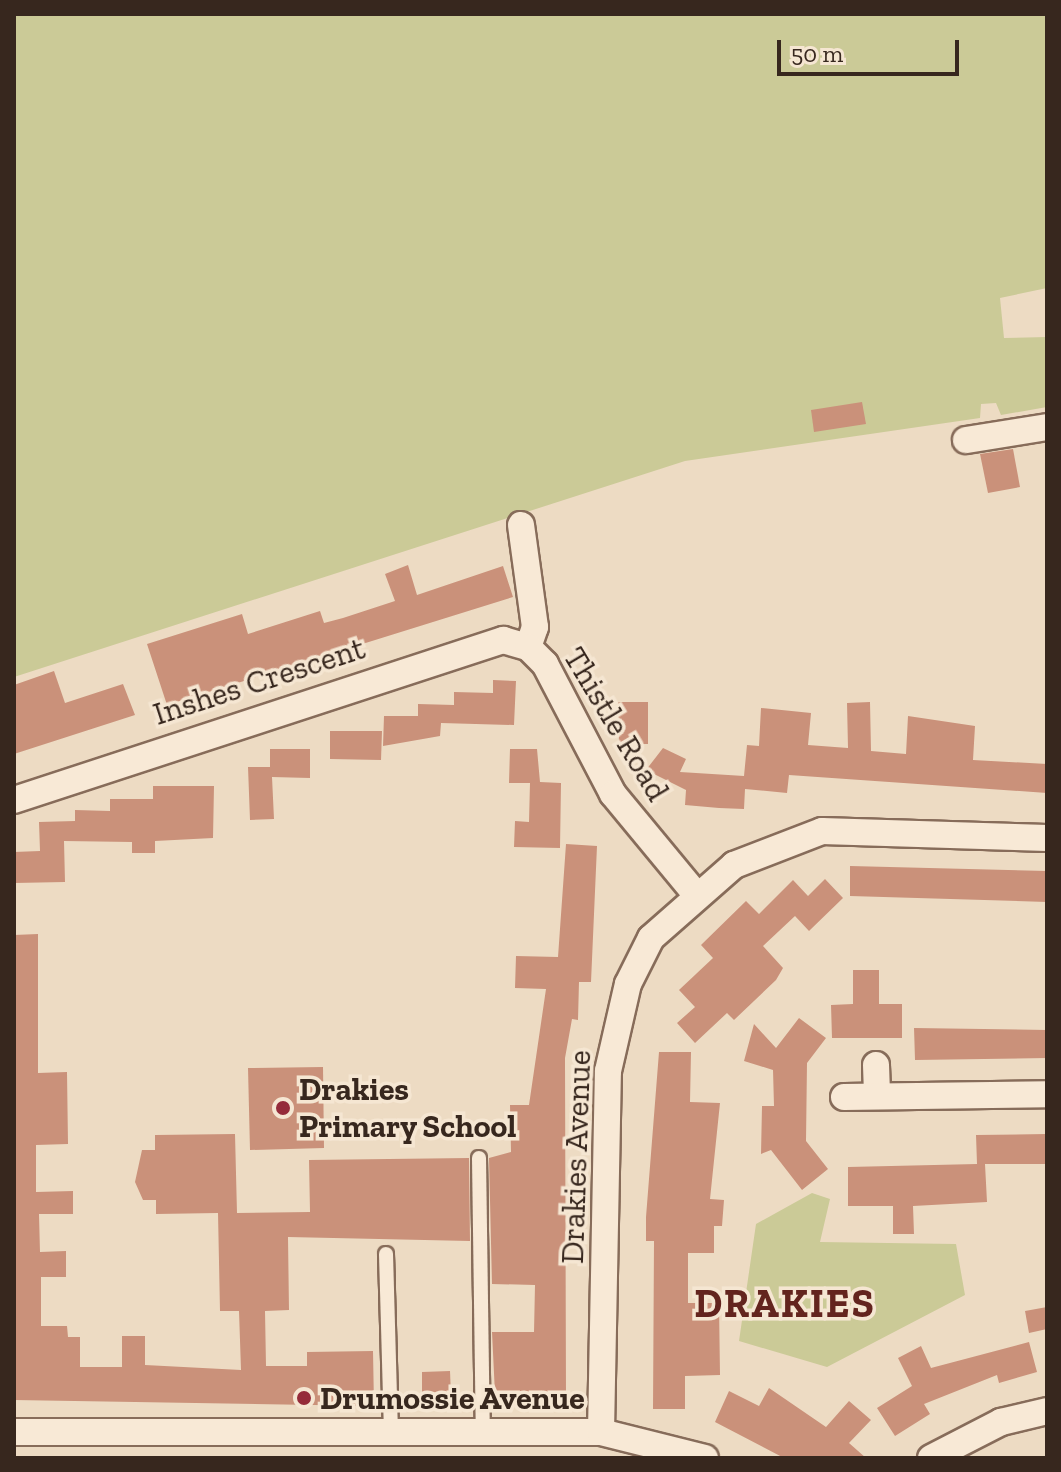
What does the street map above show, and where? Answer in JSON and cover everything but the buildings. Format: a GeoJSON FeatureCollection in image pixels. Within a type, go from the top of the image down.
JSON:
{"type":"FeatureCollection","features":[{"type":"Feature","properties":{"kind":"street"},"geometry":{"type":"LineString","coordinates":[[966,440],[1047,427]]}},
{"type":"Feature","properties":{"kind":"street","name":"Thistle Road"},"geometry":{"type":"LineString","coordinates":[[521,525],[535,627],[528,647],[545,664],[613,794],[695,893]]}},
{"type":"Feature","properties":{"kind":"street","name":"Inshes Crescent"},"geometry":{"type":"LineString","coordinates":[[14,800],[481,646],[503,640],[528,647]]}},
{"type":"Feature","properties":{"kind":"street","name":"Drakies Avenue"},"geometry":{"type":"LineString","coordinates":[[601,1432],[608,1071],[616,1024],[651,938],[695,893],[734,865],[822,831],[1047,838]]}},
{"type":"Feature","properties":{"kind":"street"},"geometry":{"type":"LineString","coordinates":[[876,1065],[877,1096]]}},
{"type":"Feature","properties":{"kind":"street"},"geometry":{"type":"LineString","coordinates":[[844,1097],[1047,1094]]}},
{"type":"Feature","properties":{"kind":"street"},"geometry":{"type":"LineString","coordinates":[[931,1458],[1001,1422],[1047,1411]]}},
{"type":"Feature","properties":{"kind":"street"},"geometry":{"type":"LineString","coordinates":[[14,1432],[106,1447],[376,1444],[601,1432],[705,1458]]}},
{"type":"Feature","properties":{"kind":"lane"},"geometry":{"type":"LineString","coordinates":[[479,1158],[483,1436]]}},
{"type":"Feature","properties":{"kind":"lane"},"geometry":{"type":"LineString","coordinates":[[376,1444],[386,1254]]}},
{"type":"Feature","properties":{"kind":"shaded area"},"geometry":{"type":"Polygon","coordinates":[[[14,14],[1047,14],[1047,288],[1000,298],[1004,338],[1047,337],[1047,407],[1001,415],[996,403],[981,404],[980,418],[685,461],[14,677],[14,14]]]}},
{"type":"Feature","properties":{"kind":"shaded area"},"geometry":{"type":"Polygon","coordinates":[[[812,1193],[830,1199],[820,1242],[956,1244],[965,1295],[827,1367],[739,1341],[756,1224],[812,1193]]]}},
{"type":"Feature","properties":{"kind":"place","name":"Drakies Primary School"},"geometry":{"type":"Point","coordinates":[283,1108]}},
{"type":"Feature","properties":{"kind":"place","name":"Drumossie Avenue"},"geometry":{"type":"Point","coordinates":[304,1398]}},
{"type":"Feature","properties":{"kind":"district","name":"DRAKIES"},"geometry":{"type":"Point","coordinates":[785,1303]}}]}
